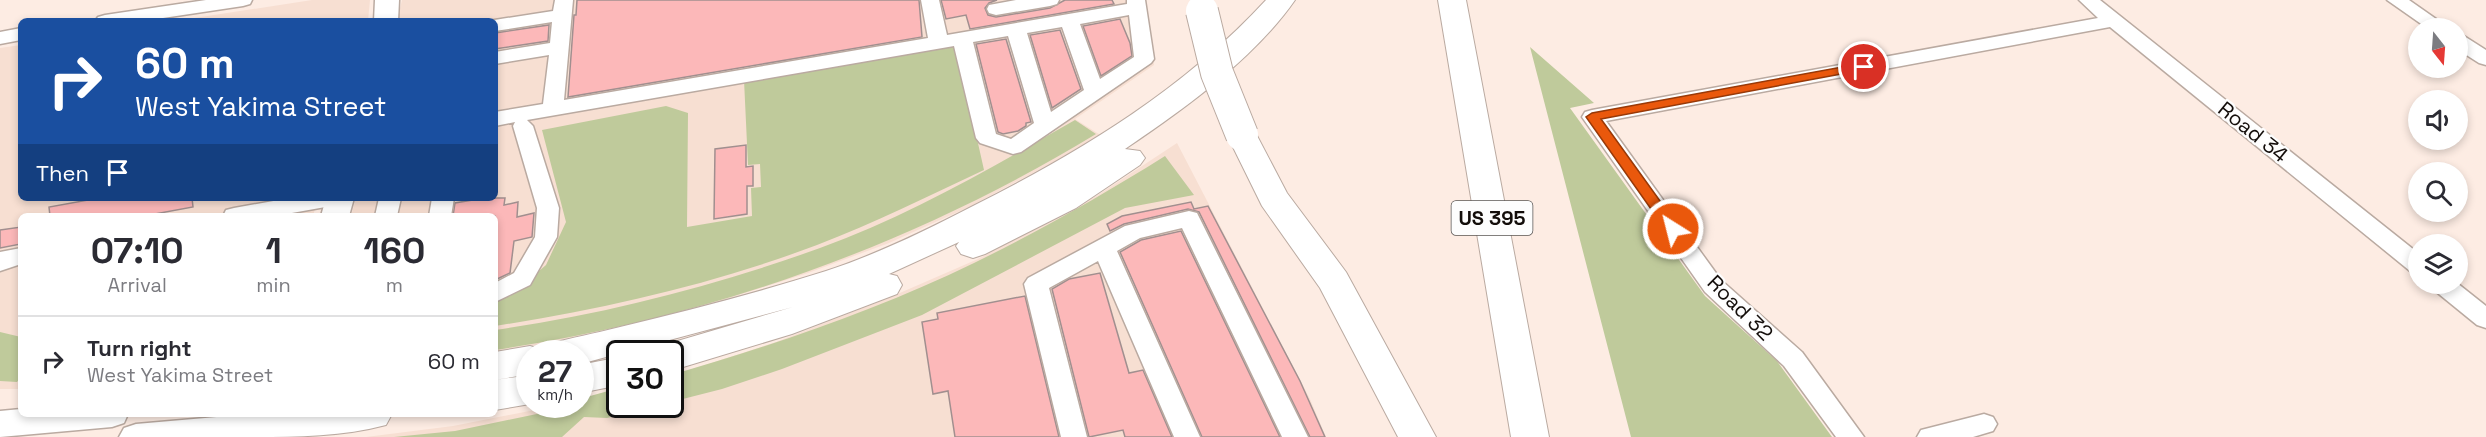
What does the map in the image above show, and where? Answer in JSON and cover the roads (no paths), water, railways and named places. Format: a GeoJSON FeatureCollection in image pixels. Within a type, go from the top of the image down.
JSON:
{"type":"FeatureCollection","features":[{"type":"Feature","properties":{"kind":"highway"},"geometry":{"type":"LineString","coordinates":[[594,346],[715,316],[841,279],[942,237],[1043,184],[1124,136],[1184,93],[1257,29],[1281,0]]}},
{"type":"Feature","properties":{"kind":"highway"},"geometry":{"type":"LineString","coordinates":[[684,353],[850,300],[953,256],[1064,200],[1142,150],[1198,106],[1271,36],[1303,0]]}},
{"type":"Feature","properties":{"kind":"highway","name":"US 395"},"geometry":{"type":"LineString","coordinates":[[1452,0],[1530,437]]}},
{"type":"Feature","properties":{"kind":"highway"},"geometry":{"type":"LineString","coordinates":[[1202,5],[1217,73],[1242,135],[1273,198],[1334,281],[1417,437]]}},
{"type":"Feature","properties":{"kind":"highway"},"geometry":{"type":"LineString","coordinates":[[498,365],[516,362]]}},
{"type":"Feature","properties":{"kind":"highway"},"geometry":{"type":"LineString","coordinates":[[498,394],[516,391]]}},
{"type":"Feature","properties":{"kind":"highway"},"geometry":{"type":"LineString","coordinates":[[262,426],[345,417]]}},
{"type":"Feature","properties":{"kind":"main road"},"geometry":{"type":"LineString","coordinates":[[386,18],[387,0]]}},
{"type":"Feature","properties":{"kind":"main road"},"geometry":{"type":"LineString","coordinates":[[4,424],[80,417]]}},
{"type":"Feature","properties":{"kind":"main road"},"geometry":{"type":"LineString","coordinates":[[4,424],[66,437]]}},
{"type":"Feature","properties":{"kind":"main road"},"geometry":{"type":"LineString","coordinates":[[136,437],[262,426]]}},
{"type":"Feature","properties":{"kind":"street"},"geometry":{"type":"LineString","coordinates":[[125,18],[243,0]]}},
{"type":"Feature","properties":{"kind":"street"},"geometry":{"type":"LineString","coordinates":[[930,0],[939,42]]}},
{"type":"Feature","properties":{"kind":"street"},"geometry":{"type":"LineString","coordinates":[[1045,125],[1009,30],[994,5],[1050,0]]}},
{"type":"Feature","properties":{"kind":"street","name":"Road 34"},"geometry":{"type":"LineString","coordinates":[[2088,0],[2408,257]]}},
{"type":"Feature","properties":{"kind":"street"},"geometry":{"type":"LineString","coordinates":[[2396,0],[2424,18]]}},
{"type":"Feature","properties":{"kind":"street"},"geometry":{"type":"LineString","coordinates":[[498,119],[553,110],[939,42],[962,38],[1009,30],[1069,20],[1137,4],[1144,59],[1013,147],[987,138],[962,38]]}},
{"type":"Feature","properties":{"kind":"street"},"geometry":{"type":"LineString","coordinates":[[498,24],[563,7],[553,110]]}},
{"type":"Feature","properties":{"kind":"street"},"geometry":{"type":"LineString","coordinates":[[1069,20],[1095,92]]}},
{"type":"Feature","properties":{"kind":"street","name":"Road 32"},"geometry":{"type":"LineString","coordinates":[[1851,437],[1792,359],[1713,286],[1592,117],[2113,21]]}},
{"type":"Feature","properties":{"kind":"street"},"geometry":{"type":"LineString","coordinates":[[0,38],[18,35]]}},
{"type":"Feature","properties":{"kind":"street"},"geometry":{"type":"LineString","coordinates":[[498,57],[559,47]]}},
{"type":"Feature","properties":{"kind":"street"},"geometry":{"type":"LineString","coordinates":[[2468,47],[2486,59]]}},
{"type":"Feature","properties":{"kind":"street"},"geometry":{"type":"LineString","coordinates":[[498,291],[522,279],[546,237],[548,208],[523,126]]}},
{"type":"Feature","properties":{"kind":"street"},"geometry":{"type":"LineString","coordinates":[[250,213],[315,201]]}},
{"type":"Feature","properties":{"kind":"street"},"geometry":{"type":"LineString","coordinates":[[1074,437],[1036,284],[1133,232],[1189,219],[1295,437]]}},
{"type":"Feature","properties":{"kind":"street"},"geometry":{"type":"LineString","coordinates":[[1104,248],[1187,437]]}},
{"type":"Feature","properties":{"kind":"street"},"geometry":{"type":"LineString","coordinates":[[0,263],[2,260],[18,257]]}},
{"type":"Feature","properties":{"kind":"street"},"geometry":{"type":"LineString","coordinates":[[2455,294],[2486,319]]}},
{"type":"Feature","properties":{"kind":"street"},"geometry":{"type":"LineString","coordinates":[[1930,437],[1984,424]]}}]}
